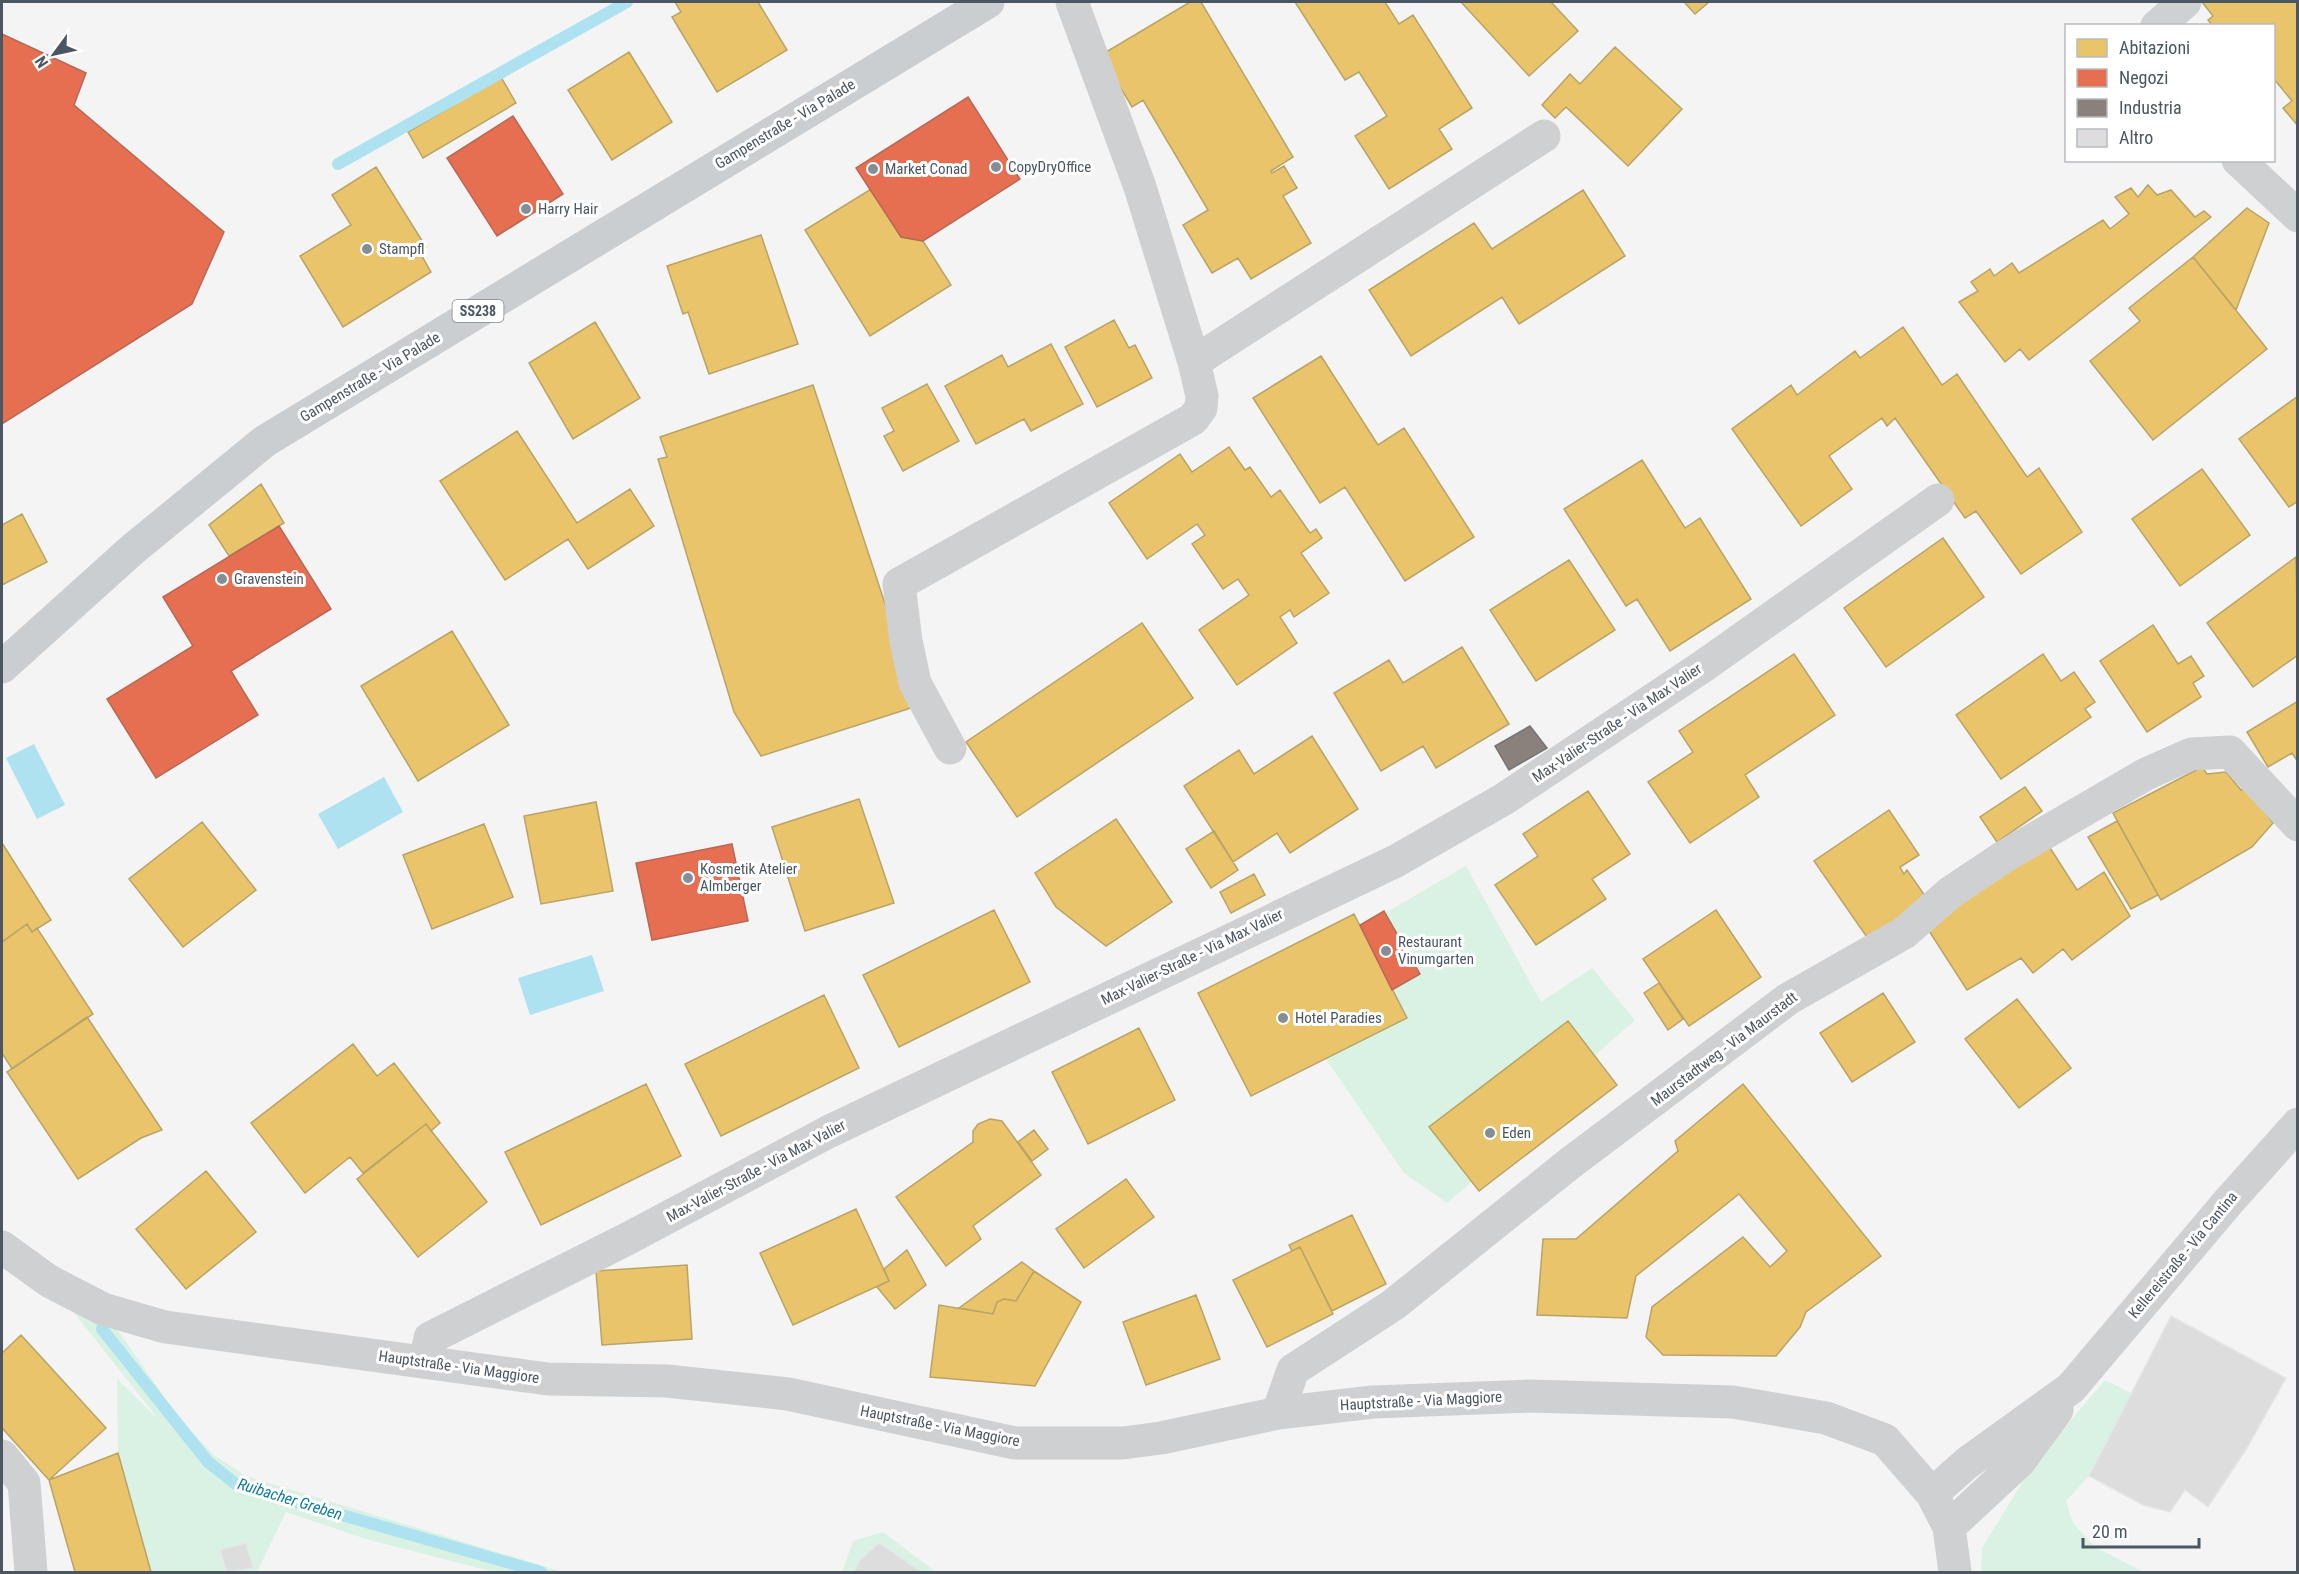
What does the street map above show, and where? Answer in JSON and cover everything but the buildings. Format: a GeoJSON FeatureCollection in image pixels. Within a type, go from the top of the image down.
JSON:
{"type":"FeatureCollection","features":[{"type":"Feature","properties":{"kind":"main road","name":"Gampenstraße - Via Palade"},"geometry":{"type":"LineString","coordinates":[[2,667],[133,549],[265,441],[988,2]]}},
{"type":"Feature","properties":{"kind":"street"},"geometry":{"type":"LineString","coordinates":[[950,748],[915,684],[906,641],[899,584],[1193,419],[1201,408],[1202,396],[1194,362],[1140,187],[1072,2]]}},
{"type":"Feature","properties":{"kind":"street"},"geometry":{"type":"LineString","coordinates":[[2159,24],[2185,2]]}},
{"type":"Feature","properties":{"kind":"street"},"geometry":{"type":"LineString","coordinates":[[1194,362],[1544,136]]}},
{"type":"Feature","properties":{"kind":"street"},"geometry":{"type":"LineString","coordinates":[[2240,162],[2298,216]]}},
{"type":"Feature","properties":{"kind":"street","name":"Max-Valier-Straße - Via Max Valier"},"geometry":{"type":"LineString","coordinates":[[425,1362],[430,1338],[627,1239],[828,1132],[1396,861],[1504,799],[1702,667],[1938,500]]}},
{"type":"Feature","properties":{"kind":"street","name":"Maurstadtweg - Via Maurstadt"},"geometry":{"type":"LineString","coordinates":[[1278,1413],[1293,1370],[1401,1298],[1569,1164],[1788,999],[1904,933],[1951,892],[2005,856],[2146,774],[2191,754],[2230,752],[2298,825]]}},
{"type":"Feature","properties":{"kind":"street","name":"Kellereistraße - Via Cantina"},"geometry":{"type":"LineString","coordinates":[[1949,1527],[2019,1462],[2071,1388],[2229,1201],[2298,1124]]}},
{"type":"Feature","properties":{"kind":"street","name":"Hauptstraße - Via Maggiore"},"geometry":{"type":"LineString","coordinates":[[2,1247],[49,1281],[103,1309],[165,1327],[548,1379],[667,1381],[788,1394],[1015,1443],[1123,1443],[1161,1438],[1278,1413],[1340,1404],[1530,1396],[1733,1402],[1826,1418],[1885,1440],[1932,1494],[1949,1527],[1955,1572]]}},
{"type":"Feature","properties":{"kind":"street","name":"Kellereistraße - Via Cantina"},"geometry":{"type":"LineString","coordinates":[[1932,1494],[1967,1463],[2071,1388]]}},
{"type":"Feature","properties":{"kind":"street"},"geometry":{"type":"LineString","coordinates":[[2,1456],[24,1483],[31,1572]]}},
{"type":"Feature","properties":{"kind":"green space"},"geometry":{"type":"Polygon","coordinates":[[[1466,866],[1541,1002],[1592,968],[1635,1020],[1594,1056],[1430,1128],[1472,1182],[1447,1203],[1404,1173],[1326,1059],[1406,1018],[1392,990],[1385,913],[1466,866]]]}},
{"type":"Feature","properties":{"kind":"green space"},"geometry":{"type":"Polygon","coordinates":[[[49,1281],[103,1309],[181,1421],[215,1456],[246,1476],[563,1572],[494,1572],[366,1539],[286,1512],[257,1572],[151,1572],[118,1453],[117,1379],[159,1420],[49,1281]]]}},
{"type":"Feature","properties":{"kind":"green space"},"geometry":{"type":"Polygon","coordinates":[[[2105,1380],[2131,1393],[2089,1476],[2066,1501],[2073,1523],[2095,1547],[2144,1572],[1981,1572],[1982,1548],[2033,1465],[2105,1380]]]}},
{"type":"Feature","properties":{"kind":"green space"},"geometry":{"type":"Polygon","coordinates":[[[883,1532],[936,1572],[842,1572],[853,1541],[883,1532]]]}},
{"type":"Feature","properties":{"kind":"water"},"geometry":{"type":"Polygon","coordinates":[[[34,744],[65,805],[37,819],[6,758],[34,744]]]}},
{"type":"Feature","properties":{"kind":"water"},"geometry":{"type":"Polygon","coordinates":[[[384,777],[403,812],[338,849],[318,814],[384,777]]]}},
{"type":"Feature","properties":{"kind":"water"},"geometry":{"type":"Polygon","coordinates":[[[592,955],[604,991],[530,1015],[518,978],[592,955]]]}},
{"type":"Feature","properties":{"kind":"waterway"},"geometry":{"type":"LineString","coordinates":[[338,164],[627,2]]}},
{"type":"Feature","properties":{"kind":"waterway","name":"Ruibacher Greben"},"geometry":{"type":"LineString","coordinates":[[102,1329],[208,1462],[237,1485],[541,1572]]}},
{"type":"Feature","properties":{"kind":"place","name":"CopyDryOffice"},"geometry":{"type":"Point","coordinates":[996,167]}},
{"type":"Feature","properties":{"kind":"place","name":"Market Conad"},"geometry":{"type":"Point","coordinates":[873,169]}},
{"type":"Feature","properties":{"kind":"place","name":"Harry Hair"},"geometry":{"type":"Point","coordinates":[526,209]}},
{"type":"Feature","properties":{"kind":"place","name":"Stampfl"},"geometry":{"type":"Point","coordinates":[367,249]}},
{"type":"Feature","properties":{"kind":"place","name":"Gravenstein"},"geometry":{"type":"Point","coordinates":[222,579]}},
{"type":"Feature","properties":{"kind":"place","name":"Kosmetik Atelier Almberger"},"geometry":{"type":"Point","coordinates":[688,878]}},
{"type":"Feature","properties":{"kind":"place","name":"Restaurant Vinumgarten"},"geometry":{"type":"Point","coordinates":[1386,951]}},
{"type":"Feature","properties":{"kind":"place","name":"Hotel Paradies"},"geometry":{"type":"Point","coordinates":[1283,1018]}},
{"type":"Feature","properties":{"kind":"place","name":"Eden"},"geometry":{"type":"Point","coordinates":[1490,1133]}}]}
